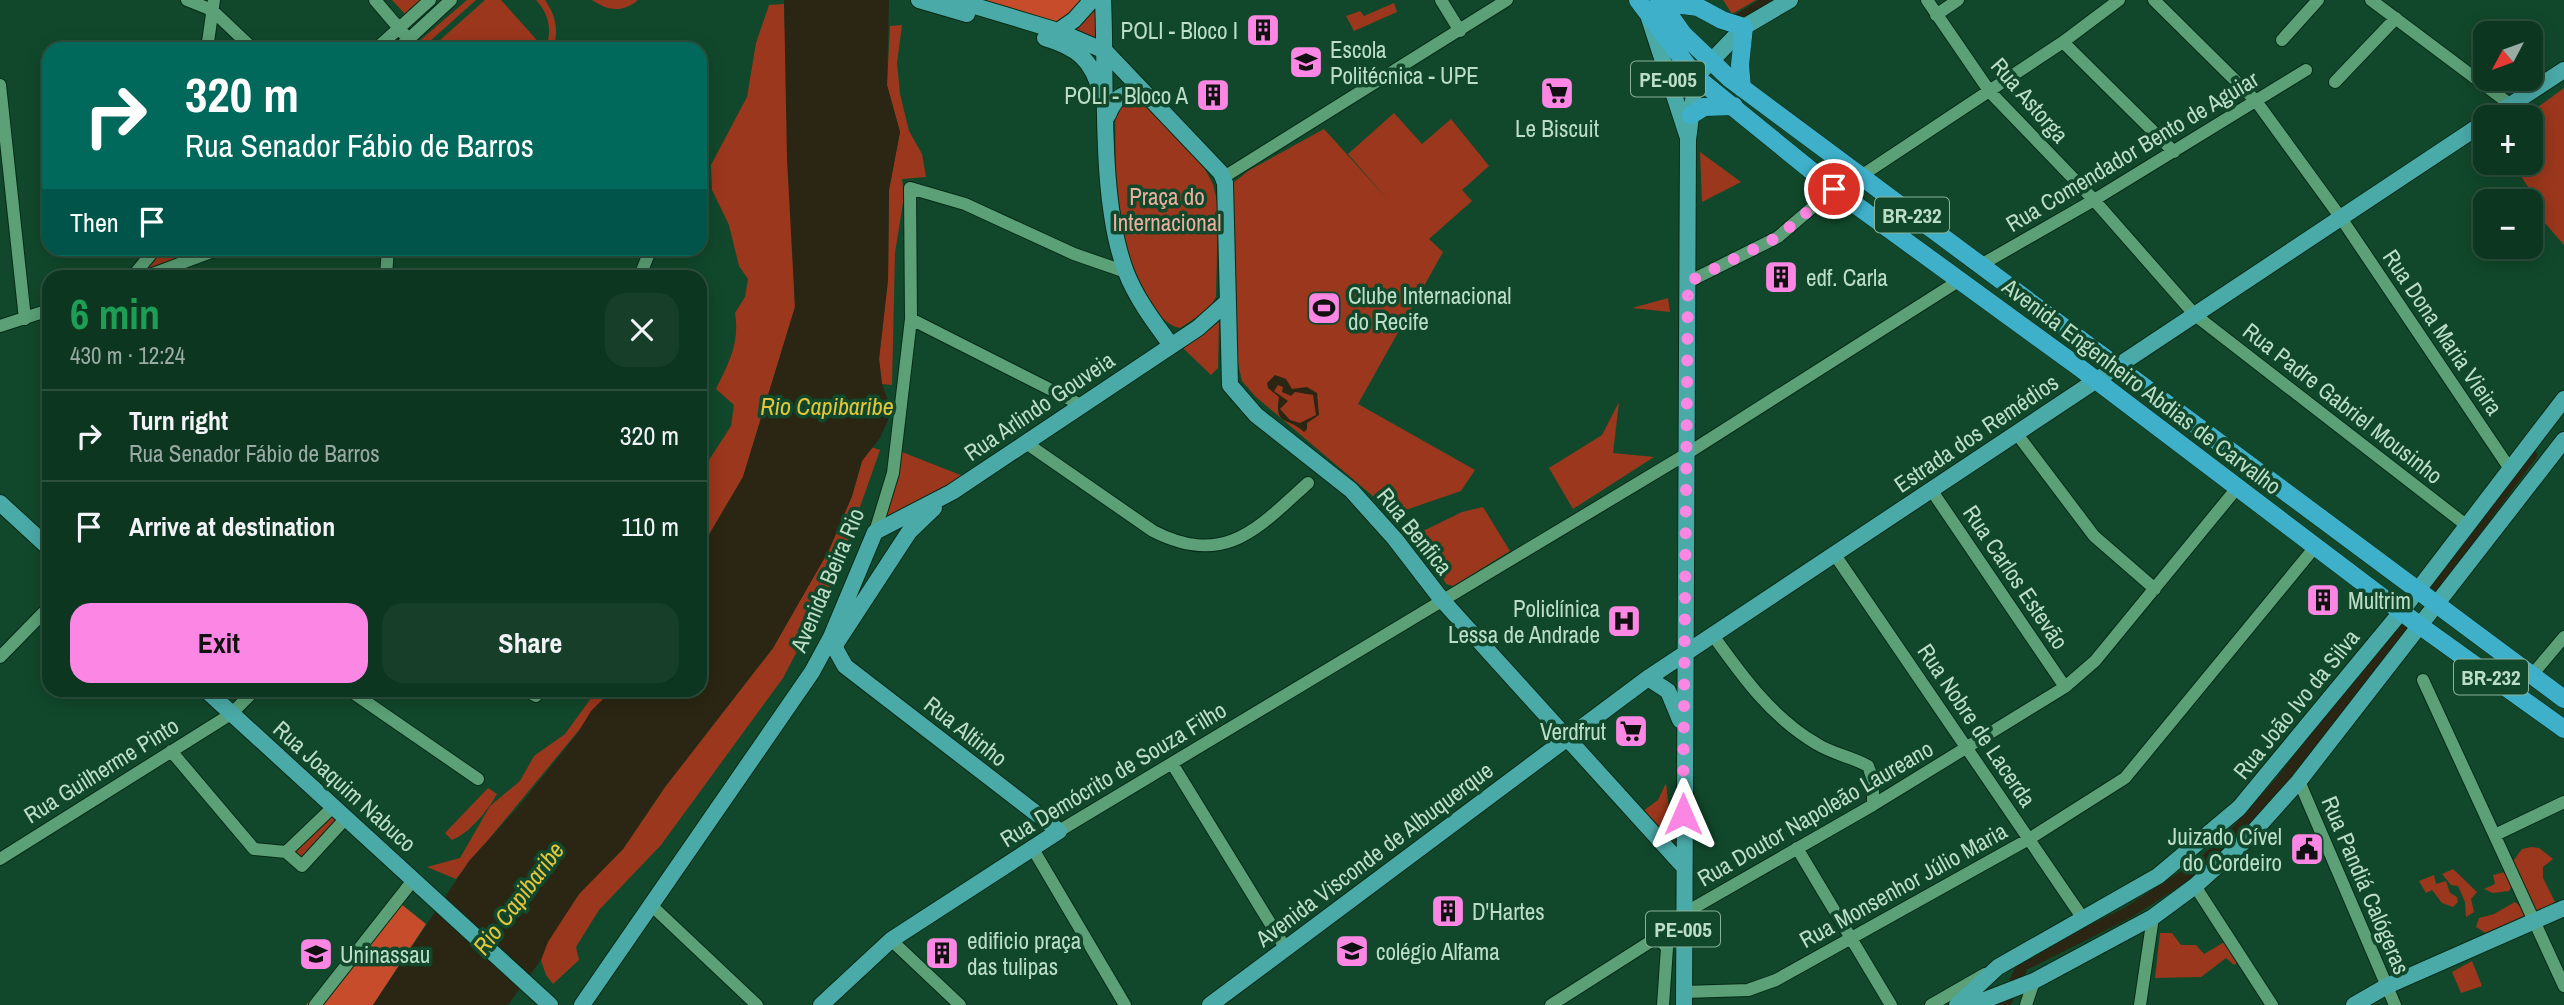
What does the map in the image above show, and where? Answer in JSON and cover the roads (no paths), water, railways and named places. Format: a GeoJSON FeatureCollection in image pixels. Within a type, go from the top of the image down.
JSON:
{"type":"FeatureCollection","features":[{"type":"Feature","properties":{"kind":"highway","name":"BR-232"},"geometry":{"type":"LineString","coordinates":[[1638,0],[1696,77]]}},
{"type":"Feature","properties":{"kind":"highway","name":"BR-232"},"geometry":{"type":"LineString","coordinates":[[1660,1],[1683,34],[1709,61]]}},
{"type":"Feature","properties":{"kind":"highway"},"geometry":{"type":"LineString","coordinates":[[1660,1],[1698,7],[1722,20],[1744,27],[1740,65],[1742,88]]}},
{"type":"Feature","properties":{"kind":"highway","name":"Avenida Engenheiro Abdias de Carvalho"},"geometry":{"type":"LineString","coordinates":[[1709,61],[1979,266],[2117,365],[2564,699]]}},
{"type":"Feature","properties":{"kind":"highway","name":"Avenida Engenheiro Abdias de Carvalho"},"geometry":{"type":"LineString","coordinates":[[1696,77],[1834,189],[2096,381],[2401,612],[2564,729]]}},
{"type":"Feature","properties":{"kind":"highway"},"geometry":{"type":"LineString","coordinates":[[1691,115],[1704,107],[1734,106]]}},
{"type":"Feature","properties":{"kind":"main road"},"geometry":{"type":"LineString","coordinates":[[955,0],[1058,31],[1105,51],[1155,100],[1224,177]]}},
{"type":"Feature","properties":{"kind":"main road"},"geometry":{"type":"LineString","coordinates":[[1058,31],[1074,20],[1091,0]]}},
{"type":"Feature","properties":{"kind":"main road"},"geometry":{"type":"LineString","coordinates":[[1103,0],[1105,122],[1113,225],[1126,272],[1171,345],[1198,328],[1227,302]]}},
{"type":"Feature","properties":{"kind":"main road"},"geometry":{"type":"LineString","coordinates":[[1696,77],[1744,27],[1790,0]]}},
{"type":"Feature","properties":{"kind":"main road"},"geometry":{"type":"LineString","coordinates":[[923,1],[1072,48],[1094,70],[1105,122]]}},
{"type":"Feature","properties":{"kind":"main road","name":"PE-005"},"geometry":{"type":"LineString","coordinates":[[1649,18],[1688,141]]}},
{"type":"Feature","properties":{"kind":"main road"},"geometry":{"type":"LineString","coordinates":[[2511,105],[2564,70]]}},
{"type":"Feature","properties":{"kind":"main road","name":"PE-005"},"geometry":{"type":"LineString","coordinates":[[1684,998],[1688,141],[1696,77]]}},
{"type":"Feature","properties":{"kind":"main road"},"geometry":{"type":"LineString","coordinates":[[1105,122],[1113,103],[1122,94],[1136,93],[1155,100]]}},
{"type":"Feature","properties":{"kind":"main road","name":"Estrada dos Remédios"},"geometry":{"type":"LineString","coordinates":[[1565,738],[1713,634],[2473,130]]}},
{"type":"Feature","properties":{"kind":"main road","name":"Rua Benfica"},"geometry":{"type":"LineString","coordinates":[[1224,177],[1230,384],[1256,415],[1352,490],[1395,539],[1442,600],[1683,866]]}},
{"type":"Feature","properties":{"kind":"main road","name":"Rua Arlindo Gouveia"},"geometry":{"type":"LineString","coordinates":[[1152,358],[1158,348],[1158,327]]}},
{"type":"Feature","properties":{"kind":"main road","name":"Rua Arlindo Gouveia"},"geometry":{"type":"LineString","coordinates":[[875,532],[951,492],[1171,345]]}},
{"type":"Feature","properties":{"kind":"main road","name":"Rua João Ivo da Silva"},"geometry":{"type":"LineString","coordinates":[[1957,1005],[1998,967],[2158,876],[2239,808],[2401,612],[2564,399]]}},
{"type":"Feature","properties":{"kind":"main road","name":"Rua João Ivo da Silva"},"geometry":{"type":"LineString","coordinates":[[1972,1005],[2010,993],[2153,917],[2195,886],[2247,839],[2299,781],[2564,440]]}},
{"type":"Feature","properties":{"kind":"main road","name":"Rua Arlindo Gouveia"},"geometry":{"type":"LineString","coordinates":[[845,666],[835,648],[837,642],[909,532],[951,492]]}},
{"type":"Feature","properties":{"kind":"main road"},"geometry":{"type":"LineString","coordinates":[[0,503],[42,542]]}},
{"type":"Feature","properties":{"kind":"main road","name":"Avenida Beira Rio"},"geometry":{"type":"LineString","coordinates":[[582,1005],[812,672],[831,637],[875,532]]}},
{"type":"Feature","properties":{"kind":"main road"},"geometry":{"type":"LineString","coordinates":[[812,672],[828,664],[845,666]]}},
{"type":"Feature","properties":{"kind":"main road","name":"Rua Altinho"},"geometry":{"type":"LineString","coordinates":[[845,666],[1059,831]]}},
{"type":"Feature","properties":{"kind":"main road"},"geometry":{"type":"LineString","coordinates":[[1648,678],[1661,685],[1672,697],[1684,736]]}},
{"type":"Feature","properties":{"kind":"main road","name":"Rua Joaquim Nabuco"},"geometry":{"type":"LineString","coordinates":[[213,697],[550,1002]]}},
{"type":"Feature","properties":{"kind":"main road","name":"Avenida Visconde de Albuquerque"},"geometry":{"type":"LineString","coordinates":[[1210,1005],[1565,738]]}},
{"type":"Feature","properties":{"kind":"main road","name":"Rua Demócrito de Souza Filho"},"geometry":{"type":"LineString","coordinates":[[821,1005],[891,940],[1059,831]]}},
{"type":"Feature","properties":{"kind":"main road"},"geometry":{"type":"LineString","coordinates":[[2354,1005],[2387,986],[2564,908]]}},
{"type":"Feature","properties":{"kind":"street"},"geometry":{"type":"LineString","coordinates":[[187,0],[213,5],[247,42]]}},
{"type":"Feature","properties":{"kind":"street"},"geometry":{"type":"LineString","coordinates":[[375,0],[409,39]]}},
{"type":"Feature","properties":{"kind":"street"},"geometry":{"type":"LineString","coordinates":[[384,42],[430,0]]}},
{"type":"Feature","properties":{"kind":"street"},"geometry":{"type":"LineString","coordinates":[[406,42],[451,0]]}},
{"type":"Feature","properties":{"kind":"street"},"geometry":{"type":"LineString","coordinates":[[1441,0],[1460,31]]}},
{"type":"Feature","properties":{"kind":"street"},"geometry":{"type":"LineString","coordinates":[[1224,177],[1507,0]]}},
{"type":"Feature","properties":{"kind":"street","name":"Rua Astorga"},"geometry":{"type":"LineString","coordinates":[[1927,0],[1990,92],[2095,200],[2195,315]]}},
{"type":"Feature","properties":{"kind":"street"},"geometry":{"type":"LineString","coordinates":[[1937,15],[1958,0]]}},
{"type":"Feature","properties":{"kind":"street"},"geometry":{"type":"LineString","coordinates":[[1861,176],[1990,92],[2119,0]]}},
{"type":"Feature","properties":{"kind":"street","name":"Rua Dona Maria Vieira"},"geometry":{"type":"LineString","coordinates":[[2154,0],[2256,101],[2341,218],[2510,468]]}},
{"type":"Feature","properties":{"kind":"street"},"geometry":{"type":"LineString","coordinates":[[2282,40],[2318,0]]}},
{"type":"Feature","properties":{"kind":"street"},"geometry":{"type":"LineString","coordinates":[[2371,0],[2511,105]]}},
{"type":"Feature","properties":{"kind":"street"},"geometry":{"type":"LineString","coordinates":[[208,42],[213,5]]}},
{"type":"Feature","properties":{"kind":"street"},"geometry":{"type":"LineString","coordinates":[[2335,82],[2396,18]]}},
{"type":"Feature","properties":{"kind":"street"},"geometry":{"type":"LineString","coordinates":[[2063,42],[2174,152]]}},
{"type":"Feature","properties":{"kind":"street","name":"Rua Comendador Bento de Aguiar"},"geometry":{"type":"LineString","coordinates":[[1979,266],[2095,200],[2306,70]]}},
{"type":"Feature","properties":{"kind":"street"},"geometry":{"type":"LineString","coordinates":[[0,85],[3,134],[25,319]]}},
{"type":"Feature","properties":{"kind":"street","name":"Avenida Beira Rio"},"geometry":{"type":"LineString","coordinates":[[875,532],[893,473],[911,319],[911,188],[965,204],[1074,254],[1126,272]]}},
{"type":"Feature","properties":{"kind":"street"},"geometry":{"type":"LineString","coordinates":[[1688,282],[1778,237],[1834,189]]}},
{"type":"Feature","properties":{"kind":"street"},"geometry":{"type":"LineString","coordinates":[[138,270],[149,256]]}},
{"type":"Feature","properties":{"kind":"street"},"geometry":{"type":"LineString","coordinates":[[183,270],[208,256]]}},
{"type":"Feature","properties":{"kind":"street"},"geometry":{"type":"LineString","coordinates":[[1442,600],[1688,453],[1960,280]]}},
{"type":"Feature","properties":{"kind":"street"},"geometry":{"type":"LineString","coordinates":[[0,326],[42,313]]}},
{"type":"Feature","properties":{"kind":"street","name":"Rua Padre Gabriel Mousinho"},"geometry":{"type":"LineString","coordinates":[[2195,315],[2466,525]]}},
{"type":"Feature","properties":{"kind":"street"},"geometry":{"type":"LineString","coordinates":[[911,319],[1083,405]]}},
{"type":"Feature","properties":{"kind":"street"},"geometry":{"type":"LineString","coordinates":[[2017,434],[2094,536],[2155,589]]}},
{"type":"Feature","properties":{"kind":"street"},"geometry":{"type":"LineString","coordinates":[[1027,443],[1153,531],[1169,539],[1194,544],[1226,543],[1256,530],[1308,483]]}},
{"type":"Feature","properties":{"kind":"street","name":"Rua Doutor Napoleão Laureano"},"geometry":{"type":"LineString","coordinates":[[1684,914],[1874,805],[2065,687],[2095,661],[2237,488]]}},
{"type":"Feature","properties":{"kind":"street","name":"Rua Carlos Estevão"},"geometry":{"type":"LineString","coordinates":[[1932,491],[2065,687]]}},
{"type":"Feature","properties":{"kind":"street","name":"Rua Monsenhor Júlio Maria"},"geometry":{"type":"LineString","coordinates":[[1684,998],[1748,990],[1776,980],[2029,839],[2125,778],[2315,547]]}},
{"type":"Feature","properties":{"kind":"street","name":"Rua Nobre de Lacerda"},"geometry":{"type":"LineString","coordinates":[[1835,555],[2084,920]]}},
{"type":"Feature","properties":{"kind":"street","name":"Rua Demócrito de Souza Filho"},"geometry":{"type":"LineString","coordinates":[[1059,831],[1173,765],[1442,600]]}},
{"type":"Feature","properties":{"kind":"street"},"geometry":{"type":"LineString","coordinates":[[0,657],[42,614]]}},
{"type":"Feature","properties":{"kind":"street"},"geometry":{"type":"LineString","coordinates":[[1713,634],[1751,689],[1782,717],[1820,746],[1868,766],[1873,780],[1874,805]]}},
{"type":"Feature","properties":{"kind":"street"},"geometry":{"type":"LineString","coordinates":[[2532,675],[2564,637]]}},
{"type":"Feature","properties":{"kind":"street"},"geometry":{"type":"LineString","coordinates":[[2423,680],[2564,986]]}},
{"type":"Feature","properties":{"kind":"street","name":"Rua Guilherme Pinto"},"geometry":{"type":"LineString","coordinates":[[0,859],[231,714],[248,697]]}},
{"type":"Feature","properties":{"kind":"street"},"geometry":{"type":"LineString","coordinates":[[359,697],[478,779]]}},
{"type":"Feature","properties":{"kind":"street"},"geometry":{"type":"LineString","coordinates":[[171,751],[250,846],[261,851],[286,852],[302,866],[346,818]]}},
{"type":"Feature","properties":{"kind":"street"},"geometry":{"type":"LineString","coordinates":[[1173,765],[1286,949]]}},
{"type":"Feature","properties":{"kind":"street","name":"Rua Pandiá Calógeras"},"geometry":{"type":"LineString","coordinates":[[2299,781],[2395,1005]]}},
{"type":"Feature","properties":{"kind":"street"},"geometry":{"type":"LineString","coordinates":[[2495,835],[2564,802]]}},
{"type":"Feature","properties":{"kind":"street"},"geometry":{"type":"LineString","coordinates":[[286,852],[333,807]]}},
{"type":"Feature","properties":{"kind":"street"},"geometry":{"type":"LineString","coordinates":[[1797,848],[1891,1005]]}},
{"type":"Feature","properties":{"kind":"street"},"geometry":{"type":"LineString","coordinates":[[1033,849],[1125,1005]]}},
{"type":"Feature","properties":{"kind":"street"},"geometry":{"type":"LineString","coordinates":[[314,1005],[419,883]]}},
{"type":"Feature","properties":{"kind":"street"},"geometry":{"type":"LineString","coordinates":[[2195,886],[2272,1005]]}},
{"type":"Feature","properties":{"kind":"street"},"geometry":{"type":"LineString","coordinates":[[651,905],[757,1005]]}},
{"type":"Feature","properties":{"kind":"street"},"geometry":{"type":"LineString","coordinates":[[2140,1005],[2153,917]]}},
{"type":"Feature","properties":{"kind":"street"},"geometry":{"type":"LineString","coordinates":[[891,940],[960,1005]]}},
{"type":"Feature","properties":{"kind":"street"},"geometry":{"type":"LineString","coordinates":[[1550,1005],[1649,941],[1662,942],[1667,948],[1663,1005]]}},
{"type":"Feature","properties":{"kind":"street","name":"Rua João Ivo da Silva"},"geometry":{"type":"LineString","coordinates":[[1931,1005],[1998,967]]}},
{"type":"Feature","properties":{"kind":"street"},"geometry":{"type":"LineString","coordinates":[[2010,993],[2026,1005]]}},
{"type":"Feature","properties":{"kind":"water","name":"Rio Capibaribe"},"geometry":{"type":"Polygon","coordinates":[[[784,0],[889,0],[887,85],[900,132],[889,190],[888,280],[879,359],[882,384],[889,403],[888,420],[880,438],[862,461],[852,496],[829,550],[773,648],[665,787],[623,849],[579,894],[548,942],[541,960],[508,1005],[373,1005],[469,861],[519,806],[577,734],[591,711],[605,697],[707,697],[707,540],[743,477],[795,307],[787,159],[784,0]]]}},
{"type":"Feature","properties":{"kind":"water"},"geometry":{"type":"Polygon","coordinates":[[[1275,375],[1286,379],[1292,389],[1307,387],[1317,393],[1319,415],[1307,423],[1304,432],[1280,417],[1279,397],[1268,388],[1267,383],[1275,375]],[[1278,385],[1274,391],[1288,401],[1280,409],[1290,420],[1300,423],[1316,415],[1313,395],[1295,392],[1291,396],[1282,392],[1283,387],[1278,385]]]}},
{"type":"Feature","properties":{"kind":"waterway"},"geometry":{"type":"LineString","coordinates":[[1738,20],[1770,0]]}},
{"type":"Feature","properties":{"kind":"waterway"},"geometry":{"type":"LineString","coordinates":[[2435,584],[2531,455]]}},
{"type":"Feature","properties":{"kind":"waterway"},"geometry":{"type":"LineString","coordinates":[[2004,1005],[2023,965],[2129,912],[2200,866],[2241,827],[2281,782],[2402,628]]}},
{"type":"Feature","properties":{"kind":"place","name":"POLI - Bloco I"},"geometry":{"type":"Point","coordinates":[1263,30]}},
{"type":"Feature","properties":{"kind":"place","name":"Escola Politécnica - UPE"},"geometry":{"type":"Point","coordinates":[1306,62]}},
{"type":"Feature","properties":{"kind":"place","name":"Le Biscuit"},"geometry":{"type":"Point","coordinates":[1557,93]}},
{"type":"Feature","properties":{"kind":"place","name":"POLI - Bloco A"},"geometry":{"type":"Point","coordinates":[1213,95]}},
{"type":"Feature","properties":{"kind":"place","name":"edf. Carla"},"geometry":{"type":"Point","coordinates":[1781,277]}},
{"type":"Feature","properties":{"kind":"place","name":"Clube Internacional do Recife"},"geometry":{"type":"Point","coordinates":[1324,308]}},
{"type":"Feature","properties":{"kind":"place","name":"Multrim"},"geometry":{"type":"Point","coordinates":[2323,600]}},
{"type":"Feature","properties":{"kind":"place","name":"Policlínica Lessa de Andrade"},"geometry":{"type":"Point","coordinates":[1624,621]}},
{"type":"Feature","properties":{"kind":"place","name":"Verdfrut"},"geometry":{"type":"Point","coordinates":[1631,731]}},
{"type":"Feature","properties":{"kind":"place","name":"Juizado Cível do Cordeiro"},"geometry":{"type":"Point","coordinates":[2307,849]}},
{"type":"Feature","properties":{"kind":"place","name":"D'Hartes"},"geometry":{"type":"Point","coordinates":[1448,911]}},
{"type":"Feature","properties":{"kind":"place","name":"colégio Alfama"},"geometry":{"type":"Point","coordinates":[1352,951]}},
{"type":"Feature","properties":{"kind":"place","name":"edificio praça das tulipas"},"geometry":{"type":"Point","coordinates":[942,953]}},
{"type":"Feature","properties":{"kind":"place","name":"Uninassau"},"geometry":{"type":"Point","coordinates":[316,954]}},
{"type":"Feature","properties":{"kind":"park label","name":"Praça do Internacional"},"geometry":{"type":"Point","coordinates":[1167,209]}}]}
